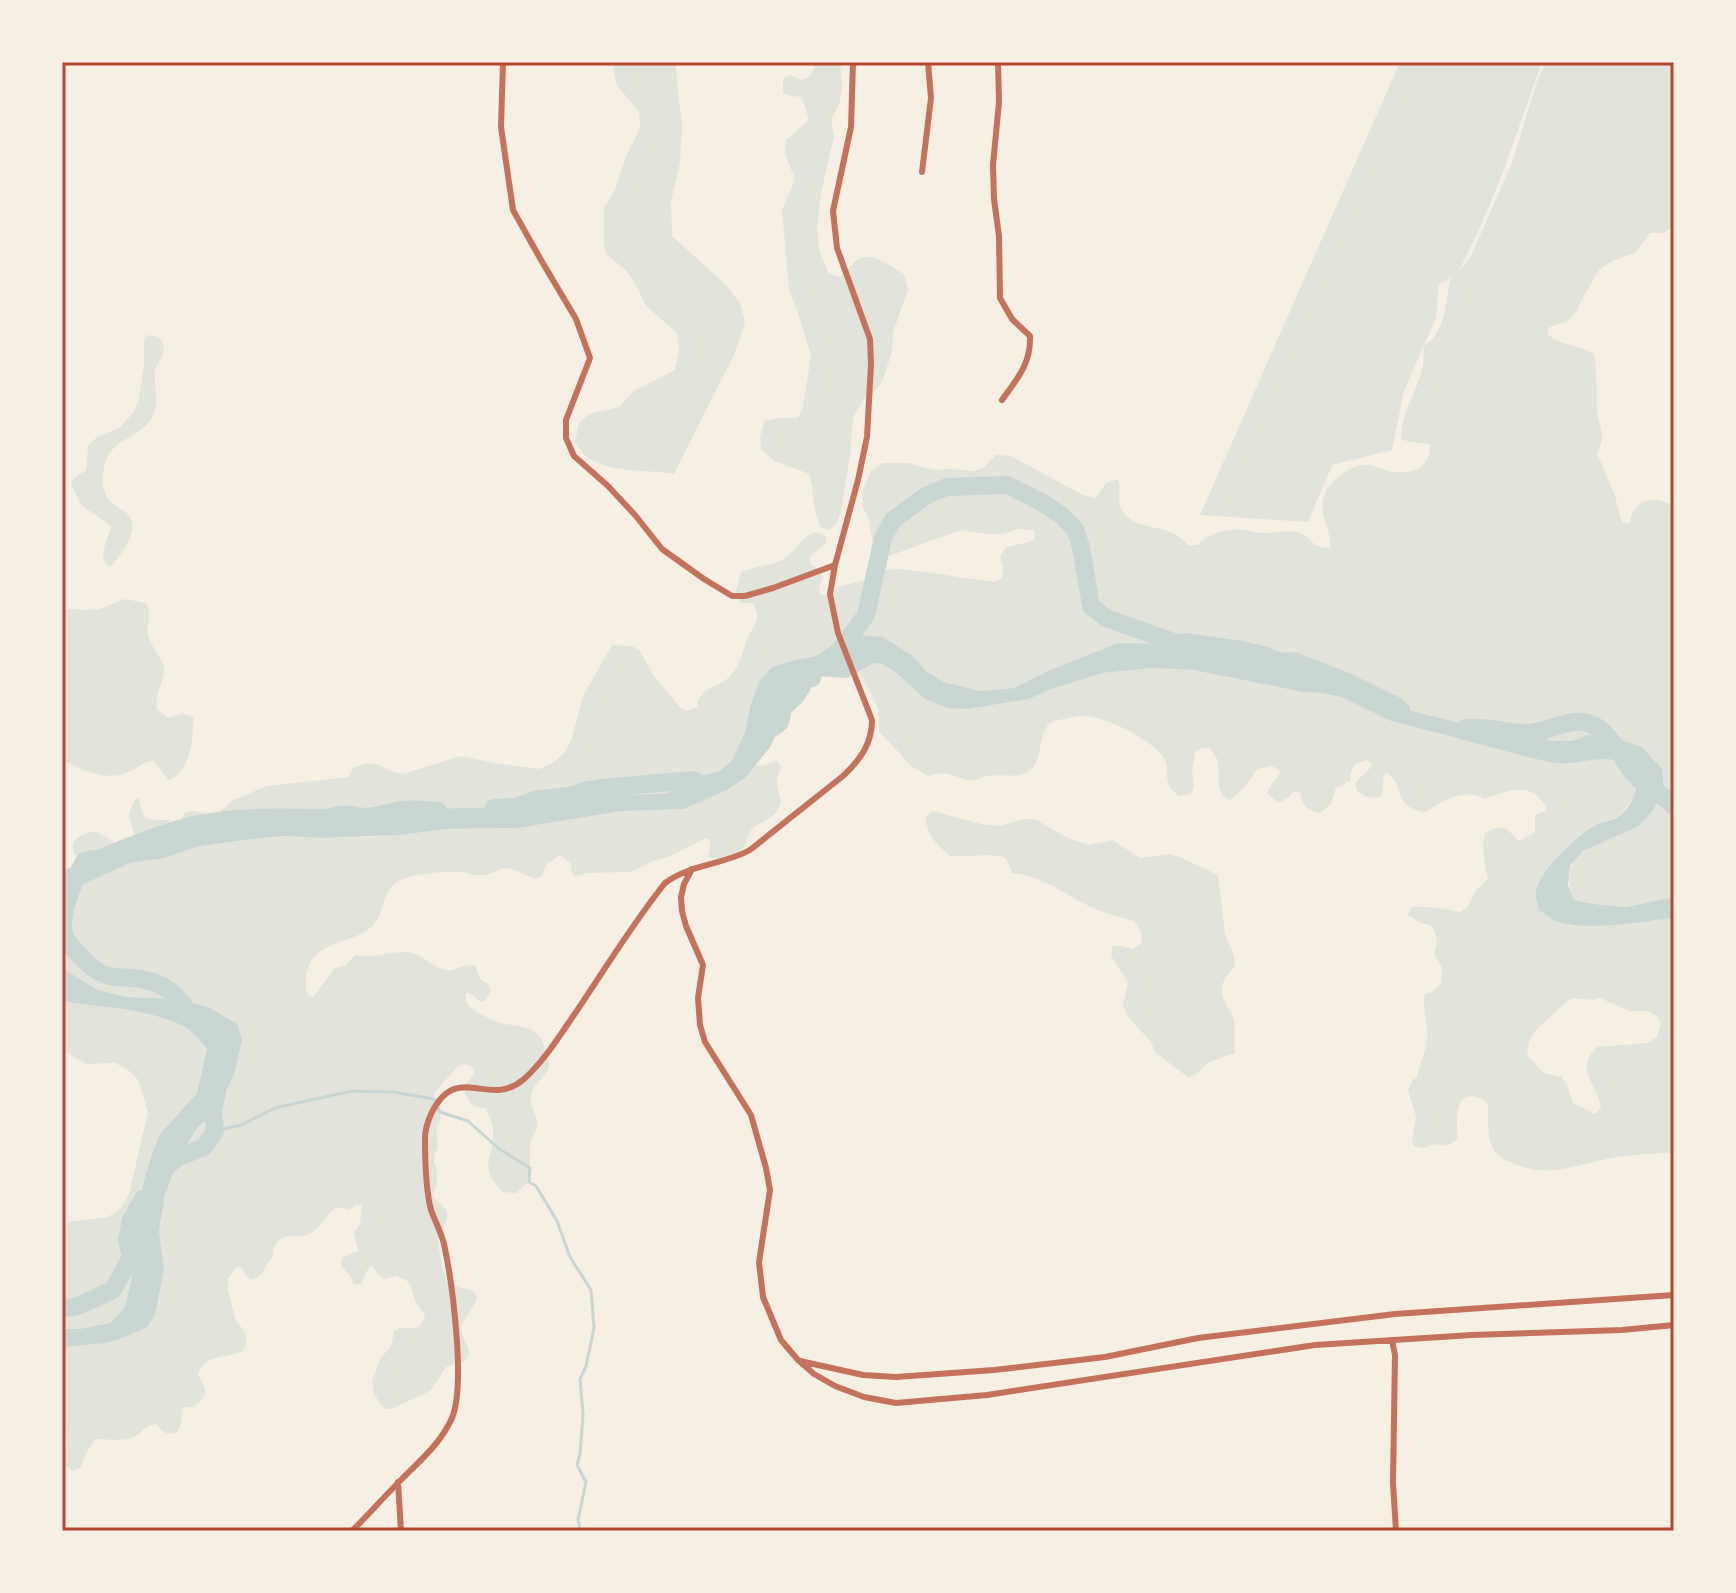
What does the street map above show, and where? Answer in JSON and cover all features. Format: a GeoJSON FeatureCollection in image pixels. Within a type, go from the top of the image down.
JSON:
{"type":"FeatureCollection","features":[{"type":"Feature","properties":{"kind":"street"},"geometry":{"type":"LineString","coordinates":[[503,62],[501,127],[513,210],[576,319],[590,358],[566,420],[566,438],[574,456],[626,505],[662,549],[732,596],[745,596],[773,588],[835,565]]}},
{"type":"Feature","properties":{"kind":"street"},"geometry":{"type":"LineString","coordinates":[[352,1531],[424,1458],[442,1436],[453,1415],[457,1389],[452,1289],[443,1241],[429,1197],[425,1134],[431,1113],[446,1093],[454,1088],[504,1090],[522,1080],[551,1049],[665,883],[692,869],[735,859],[750,850],[854,765],[872,733],[872,720],[838,633],[830,594],[867,437],[870,396],[870,339],[837,248],[833,211],[851,127],[853,62]]}},
{"type":"Feature","properties":{"kind":"street"},"geometry":{"type":"LineString","coordinates":[[922,172],[931,98],[928,62]]}},
{"type":"Feature","properties":{"kind":"street"},"geometry":{"type":"LineString","coordinates":[[998,62],[999,102],[993,165],[1000,298],[1012,319],[1030,336],[1025,367],[1002,400]]}},
{"type":"Feature","properties":{"kind":"street"},"geometry":{"type":"LineString","coordinates":[[692,869],[681,897],[686,926],[703,965],[697,1012],[700,1025],[705,1042],[751,1115],[770,1190],[759,1262],[763,1297],[781,1340],[814,1374],[835,1386],[864,1397],[896,1403],[987,1395],[1315,1345],[1674,1325]]}},
{"type":"Feature","properties":{"kind":"street"},"geometry":{"type":"LineString","coordinates":[[798,1360],[863,1375],[896,1377],[994,1370],[1105,1357],[1198,1338],[1395,1314],[1674,1295]]}},
{"type":"Feature","properties":{"kind":"street"},"geometry":{"type":"LineString","coordinates":[[1392,1340],[1395,1355],[1393,1483],[1396,1531]]}},
{"type":"Feature","properties":{"kind":"street"},"geometry":{"type":"LineString","coordinates":[[398,1482],[401,1531]]}},
{"type":"Feature","properties":{"kind":"shaded area"},"geometry":{"type":"Polygon","coordinates":[[[612,62],[675,62],[682,126],[680,163],[671,202],[672,236],[727,286],[741,305],[745,323],[734,355],[674,474],[607,466],[587,457],[575,442],[579,423],[589,414],[619,407],[634,391],[675,370],[679,350],[677,333],[646,306],[626,270],[608,256],[604,246],[604,208],[615,190],[640,128],[639,112],[616,84],[612,62]]]}},
{"type":"Feature","properties":{"kind":"shaded area"},"geometry":{"type":"Polygon","coordinates":[[[810,62],[840,62],[842,89],[839,105],[831,119],[834,136],[817,227],[819,250],[829,274],[841,277],[858,259],[872,257],[904,274],[908,290],[893,332],[892,351],[883,380],[872,395],[863,400],[853,418],[841,511],[830,530],[821,528],[818,522],[809,474],[773,460],[761,449],[760,438],[764,421],[798,418],[803,407],[811,355],[789,290],[782,210],[795,179],[785,154],[786,140],[809,120],[802,97],[783,93],[783,79],[791,75],[801,80],[809,77],[815,67],[810,62]]]}},
{"type":"Feature","properties":{"kind":"shaded area"},"geometry":{"type":"Polygon","coordinates":[[[1400,62],[1542,62],[1502,175],[1459,271],[1470,258],[1512,163],[1537,81],[1546,62],[1674,62],[1674,226],[1664,233],[1650,233],[1635,253],[1612,261],[1599,270],[1578,309],[1569,320],[1550,327],[1547,334],[1594,354],[1602,436],[1597,453],[1615,496],[1622,523],[1629,523],[1638,506],[1647,501],[1658,500],[1674,507],[1674,897],[1626,907],[1594,904],[1574,900],[1569,883],[1570,870],[1586,850],[1639,826],[1662,769],[1587,735],[1572,741],[1553,741],[1488,730],[1412,711],[1242,650],[1179,644],[1118,643],[1014,688],[980,691],[944,682],[926,671],[913,656],[834,644],[816,656],[795,660],[750,707],[745,732],[732,760],[721,771],[664,794],[575,795],[516,807],[416,809],[384,816],[230,820],[190,827],[181,822],[187,812],[212,817],[233,800],[267,786],[349,777],[353,768],[362,765],[375,764],[403,774],[460,756],[539,769],[565,752],[583,696],[612,645],[632,646],[640,651],[654,676],[681,708],[687,711],[697,707],[704,692],[727,679],[735,670],[756,622],[757,612],[753,603],[740,603],[736,591],[741,572],[780,561],[815,532],[825,536],[826,544],[810,560],[823,579],[821,595],[866,580],[883,570],[902,569],[995,582],[1002,578],[1000,556],[1006,547],[1035,538],[1034,530],[1017,529],[1004,534],[986,534],[961,530],[889,556],[873,544],[862,495],[872,470],[883,463],[908,463],[934,470],[975,471],[996,455],[1011,456],[1083,495],[1096,498],[1106,483],[1118,479],[1119,502],[1126,516],[1138,523],[1173,533],[1188,545],[1197,545],[1207,537],[1226,531],[1288,531],[1307,537],[1315,545],[1330,548],[1322,508],[1328,488],[1337,478],[1363,465],[1408,472],[1420,467],[1428,458],[1430,444],[1401,439],[1402,429],[1421,375],[1424,346],[1441,325],[1453,277],[1439,284],[1436,318],[1404,391],[1392,450],[1332,465],[1308,522],[1200,515],[1400,62]]]}},
{"type":"Feature","properties":{"kind":"shaded area"},"geometry":{"type":"Polygon","coordinates":[[[149,335],[160,338],[164,348],[156,369],[153,415],[146,426],[112,450],[104,468],[103,486],[107,497],[129,515],[132,523],[127,544],[110,567],[103,553],[111,526],[81,505],[71,484],[86,470],[88,446],[97,437],[119,428],[133,413],[139,400],[145,338],[149,335]]]}},
{"type":"Feature","properties":{"kind":"shaded area"},"geometry":{"type":"Polygon","coordinates":[[[125,599],[146,603],[148,608],[149,638],[164,667],[156,701],[158,710],[168,718],[183,713],[194,718],[186,762],[176,776],[168,780],[154,761],[113,776],[95,774],[62,760],[62,608],[100,609],[125,599]]]}},
{"type":"Feature","properties":{"kind":"shaded area"},"geometry":{"type":"Polygon","coordinates":[[[859,635],[883,637],[913,656],[926,671],[944,682],[980,691],[1014,688],[1118,643],[1179,644],[1242,650],[1329,675],[1412,711],[1488,730],[1553,741],[1572,741],[1587,735],[1620,739],[1643,748],[1662,769],[1664,789],[1653,810],[1639,826],[1583,851],[1570,866],[1568,885],[1574,900],[1594,904],[1626,907],[1674,897],[1674,918],[1580,926],[1554,920],[1539,910],[1536,891],[1543,874],[1585,832],[1618,817],[1632,800],[1638,770],[1614,760],[1556,763],[1536,759],[1391,721],[1341,697],[1193,670],[1152,668],[1103,673],[1029,699],[968,709],[948,708],[925,699],[894,671],[874,663],[847,678],[816,676],[793,687],[785,701],[770,747],[746,777],[727,790],[684,809],[622,811],[518,828],[244,840],[196,847],[165,858],[130,863],[62,894],[62,871],[193,826],[230,820],[384,816],[416,809],[516,807],[575,795],[664,794],[720,771],[732,760],[745,732],[759,682],[772,667],[816,656],[834,644],[859,635]]]}},
{"type":"Feature","properties":{"kind":"shaded area"},"geometry":{"type":"Polygon","coordinates":[[[873,663],[882,664],[925,699],[968,709],[1029,699],[1103,673],[1152,668],[1193,670],[1341,697],[1391,721],[1557,763],[1607,758],[1625,762],[1638,770],[1634,797],[1620,816],[1593,826],[1565,850],[1539,881],[1555,920],[1600,924],[1674,918],[1674,1152],[1620,1157],[1563,1169],[1527,1168],[1496,1153],[1491,1144],[1487,1102],[1468,1096],[1459,1105],[1458,1139],[1447,1146],[1414,1146],[1412,1140],[1416,1117],[1408,1090],[1417,1077],[1426,1044],[1425,994],[1434,991],[1441,983],[1442,968],[1434,955],[1437,940],[1434,930],[1408,915],[1411,907],[1460,912],[1467,908],[1476,890],[1488,878],[1484,856],[1485,833],[1504,828],[1519,841],[1535,832],[1535,815],[1545,811],[1546,807],[1533,793],[1518,790],[1485,799],[1462,795],[1425,812],[1407,805],[1393,778],[1387,773],[1384,775],[1381,797],[1364,796],[1359,792],[1356,783],[1372,765],[1367,760],[1355,764],[1350,781],[1336,788],[1331,804],[1320,813],[1306,807],[1300,792],[1293,792],[1278,803],[1267,793],[1280,771],[1272,766],[1257,769],[1245,787],[1230,800],[1224,797],[1219,788],[1217,759],[1210,748],[1203,748],[1195,752],[1192,770],[1194,788],[1190,794],[1179,796],[1168,783],[1164,757],[1153,747],[1113,723],[1083,716],[1050,723],[1044,732],[1036,762],[1027,772],[976,780],[942,773],[928,776],[912,767],[879,731],[878,708],[859,672],[873,663]],[[1573,998],[1566,1002],[1535,1031],[1529,1041],[1527,1055],[1544,1073],[1562,1077],[1573,1103],[1595,1114],[1601,1107],[1587,1070],[1590,1055],[1597,1047],[1647,1043],[1657,1037],[1661,1022],[1648,1011],[1629,1011],[1600,998],[1573,998]]]}},
{"type":"Feature","properties":{"kind":"shaded area"},"geometry":{"type":"Polygon","coordinates":[[[776,760],[781,766],[777,784],[780,805],[774,814],[752,829],[744,846],[731,857],[708,857],[711,841],[706,838],[630,872],[575,876],[571,864],[560,855],[547,864],[541,877],[534,879],[507,868],[483,875],[446,872],[408,877],[390,889],[376,922],[370,928],[325,948],[311,962],[305,987],[308,995],[313,997],[335,968],[345,966],[355,955],[412,953],[448,970],[475,965],[480,979],[487,983],[491,991],[481,1002],[466,993],[468,1005],[497,1022],[530,1029],[543,1043],[549,1066],[534,1087],[531,1098],[537,1124],[530,1142],[529,1182],[516,1193],[503,1192],[491,1176],[488,1164],[492,1125],[486,1109],[473,1106],[465,1094],[467,1082],[474,1073],[472,1066],[463,1064],[457,1067],[435,1092],[434,1099],[441,1119],[436,1128],[438,1148],[434,1161],[437,1181],[433,1196],[447,1211],[438,1242],[440,1255],[446,1282],[470,1289],[477,1296],[461,1330],[469,1353],[464,1361],[446,1367],[428,1392],[391,1409],[385,1409],[379,1402],[372,1381],[380,1359],[391,1346],[394,1331],[420,1326],[425,1315],[406,1280],[396,1276],[385,1279],[377,1274],[372,1265],[361,1284],[354,1285],[341,1262],[358,1251],[354,1232],[360,1224],[362,1205],[349,1210],[336,1208],[309,1234],[278,1241],[272,1258],[259,1276],[250,1279],[242,1268],[237,1267],[228,1279],[235,1319],[247,1341],[243,1351],[210,1360],[201,1368],[198,1375],[205,1389],[204,1396],[194,1407],[182,1409],[181,1424],[176,1433],[169,1434],[156,1424],[129,1439],[95,1439],[81,1468],[73,1471],[63,1463],[67,1435],[65,1426],[62,1426],[62,1347],[107,1343],[147,1327],[164,1269],[159,1230],[171,1176],[198,1127],[223,1098],[235,1072],[242,1040],[179,999],[127,997],[98,990],[62,968],[62,894],[130,863],[165,858],[196,847],[244,840],[283,836],[368,837],[447,829],[518,828],[622,811],[684,809],[727,790],[746,777],[756,765],[764,766],[776,760]]]}},
{"type":"Feature","properties":{"kind":"shaded area"},"geometry":{"type":"Polygon","coordinates":[[[139,797],[146,817],[168,820],[177,831],[124,850],[125,843],[134,837],[129,815],[139,797]]]}},
{"type":"Feature","properties":{"kind":"shaded area"},"geometry":{"type":"Polygon","coordinates":[[[933,811],[1000,826],[1035,819],[1068,838],[1089,845],[1113,840],[1140,858],[1169,854],[1218,875],[1225,934],[1234,955],[1235,966],[1225,978],[1222,991],[1234,1020],[1235,1053],[1207,1063],[1189,1078],[1155,1052],[1151,1042],[1129,1018],[1123,1006],[1128,982],[1111,956],[1112,946],[1133,949],[1142,942],[1141,932],[1134,921],[1098,910],[1047,883],[1012,873],[1004,857],[950,856],[928,830],[926,817],[933,811]]]}},
{"type":"Feature","properties":{"kind":"shaded area"},"geometry":{"type":"Polygon","coordinates":[[[90,832],[97,832],[113,841],[114,852],[84,862],[78,859],[73,842],[90,832]]]}},
{"type":"Feature","properties":{"kind":"shaded area"},"geometry":{"type":"Polygon","coordinates":[[[62,968],[98,990],[127,997],[179,999],[210,1008],[237,1024],[242,1040],[235,1072],[223,1098],[198,1127],[179,1157],[165,1195],[159,1230],[164,1269],[155,1315],[147,1327],[123,1338],[107,1343],[62,1347],[62,1329],[110,1323],[125,1307],[132,1276],[127,1239],[151,1157],[160,1134],[197,1093],[207,1049],[188,1029],[156,1016],[62,1001],[62,968]]]}},
{"type":"Feature","properties":{"kind":"shaded area"},"geometry":{"type":"Polygon","coordinates":[[[62,1001],[156,1016],[185,1027],[207,1049],[197,1093],[160,1134],[151,1157],[127,1239],[132,1276],[125,1307],[110,1323],[79,1329],[62,1329],[65,1228],[68,1222],[108,1217],[121,1208],[129,1194],[148,1112],[138,1080],[127,1069],[115,1063],[87,1064],[65,1052],[62,1044],[62,1001]]]}},
{"type":"Feature","properties":{"kind":"waterway"},"geometry":{"type":"LineString","coordinates":[[774,727],[780,722],[783,708],[796,696],[806,679],[812,678],[813,670],[830,660],[866,615],[883,538],[893,520],[927,495],[947,487],[1007,485],[1043,503],[1075,529],[1091,606],[1106,618],[1179,644],[1185,642],[1242,650],[1281,662],[1293,661],[1345,681],[1401,710]]}},
{"type":"Feature","properties":{"kind":"waterway"},"geometry":{"type":"LineString","coordinates":[[1466,728],[1530,733],[1567,723],[1593,725],[1608,737],[1632,772],[1674,806]]}},
{"type":"Feature","properties":{"kind":"waterway"},"geometry":{"type":"LineString","coordinates":[[494,808],[516,807],[535,800],[602,788],[692,780],[703,785],[719,781]]}},
{"type":"Feature","properties":{"kind":"waterway"},"geometry":{"type":"LineString","coordinates":[[192,1019],[177,997],[164,987],[136,978],[102,973],[86,962],[67,941],[63,925],[65,907],[84,862],[169,832],[210,822],[344,815],[369,817],[405,810],[438,811]]}},
{"type":"Feature","properties":{"kind":"waterway"},"geometry":{"type":"LineString","coordinates":[[160,1170],[179,1157],[204,1147],[215,1131],[213,1113],[217,1091]]}},
{"type":"Feature","properties":{"kind":"waterway"},"geometry":{"type":"LineString","coordinates":[[215,1131],[241,1125],[275,1108],[352,1091],[393,1092],[434,1099],[440,1112],[468,1121],[498,1148],[530,1168],[529,1182],[536,1186],[557,1221],[570,1257],[591,1290],[594,1328],[580,1379],[583,1415],[577,1465],[586,1482],[578,1520],[580,1531]]}},
{"type":"Feature","properties":{"kind":"waterway"},"geometry":{"type":"LineString","coordinates":[[62,1309],[78,1306],[113,1290],[131,1257],[127,1239],[131,1220],[143,1199]]}}]}
